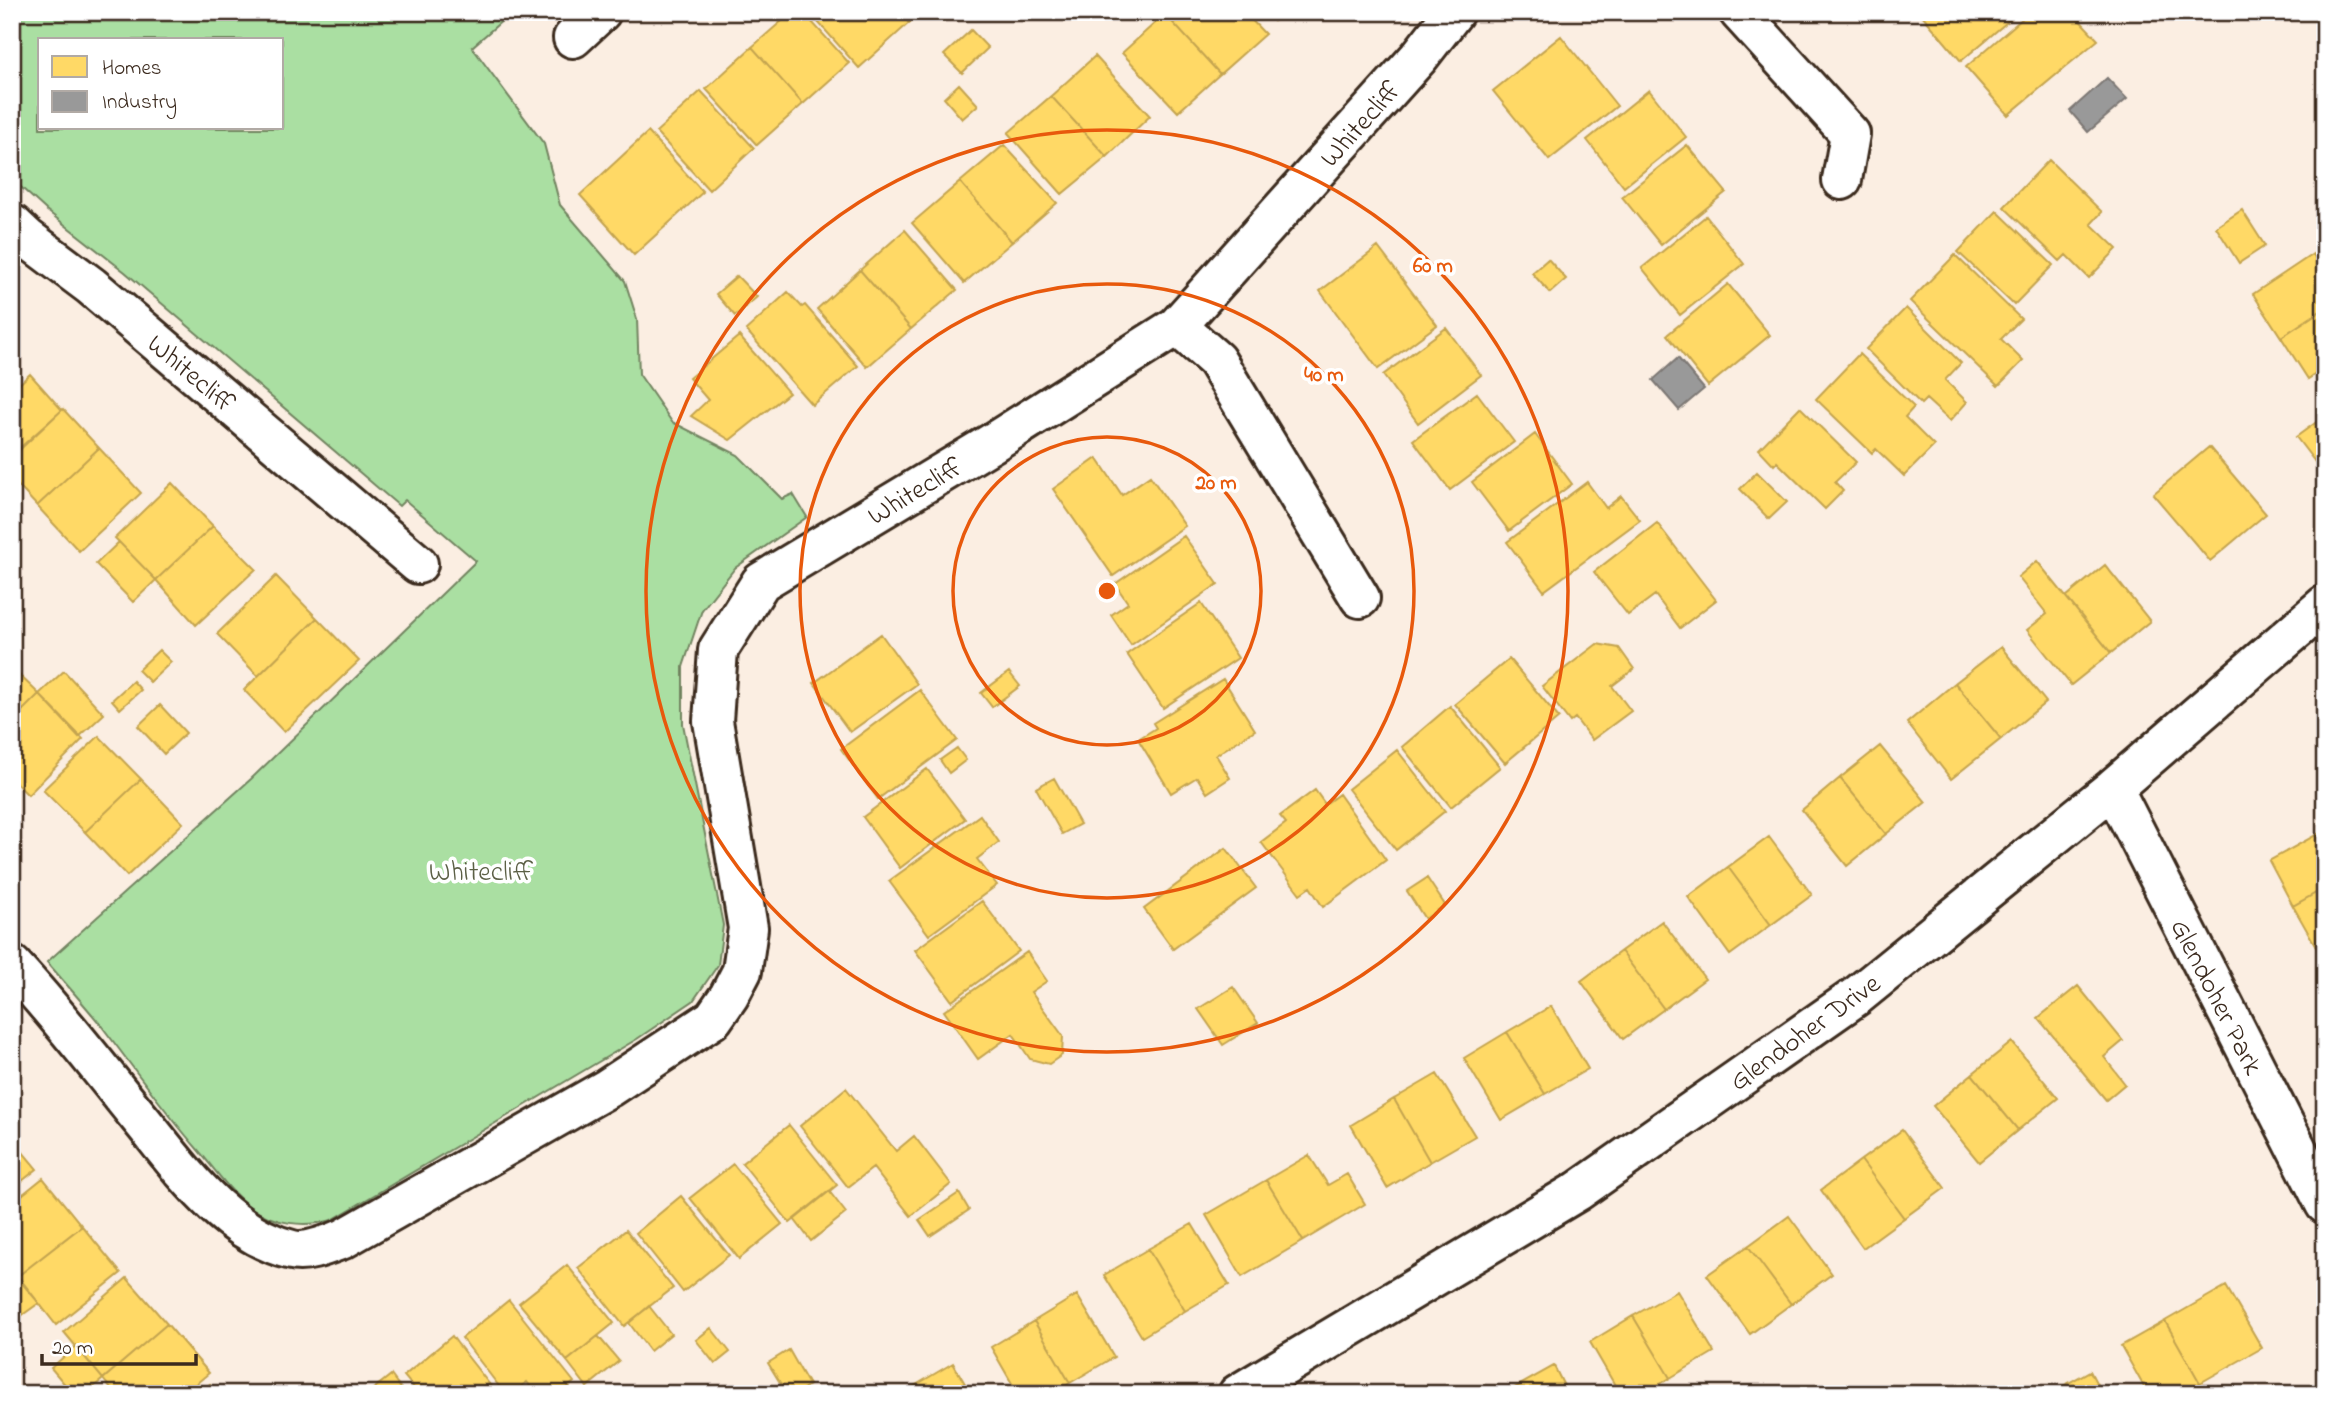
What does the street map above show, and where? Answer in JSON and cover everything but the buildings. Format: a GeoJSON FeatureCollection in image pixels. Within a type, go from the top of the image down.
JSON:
{"type":"FeatureCollection","features":[{"type":"Feature","properties":{"kind":"street"},"geometry":{"type":"LineString","coordinates":[[573,38],[601,12]]}},
{"type":"Feature","properties":{"kind":"street","name":"Whitecliff"},"geometry":{"type":"LineString","coordinates":[[12,965],[193,1182],[228,1217],[247,1230],[294,1251],[320,1247],[344,1239],[608,1088],[713,1019],[742,971],[748,928],[713,721],[718,650],[761,582],[992,443],[1177,326],[1419,57],[1454,12]]}},
{"type":"Feature","properties":{"kind":"street"},"geometry":{"type":"LineString","coordinates":[[1740,12],[1850,134],[1842,180]]}},
{"type":"Feature","properties":{"kind":"street","name":"Whitecliff"},"geometry":{"type":"LineString","coordinates":[[17,239],[91,286],[418,564]]}},
{"type":"Feature","properties":{"kind":"street"},"geometry":{"type":"LineString","coordinates":[[1177,326],[1216,360],[1360,598]]}},
{"type":"Feature","properties":{"kind":"street","name":"Glendoher Drive"},"geometry":{"type":"LineString","coordinates":[[1238,1394],[1578,1191],[1858,995],[2113,788],[2325,605]]}},
{"type":"Feature","properties":{"kind":"street","name":"Glendoher Park"},"geometry":{"type":"LineString","coordinates":[[2113,788],[2325,1204]]}},
{"type":"Feature","properties":{"kind":"green space","name":"Whitecliff"},"geometry":{"type":"Polygon","coordinates":[[[12,12],[512,12],[472,47],[544,144],[560,205],[625,281],[637,319],[639,374],[672,422],[738,455],[782,499],[793,494],[807,517],[735,568],[702,610],[683,667],[683,724],[723,925],[718,965],[693,1001],[637,1039],[332,1220],[311,1224],[279,1221],[259,1213],[243,1201],[186,1136],[100,1024],[47,962],[251,779],[476,561],[405,500],[399,506],[125,272],[46,210],[12,179],[12,12]]]}}]}
